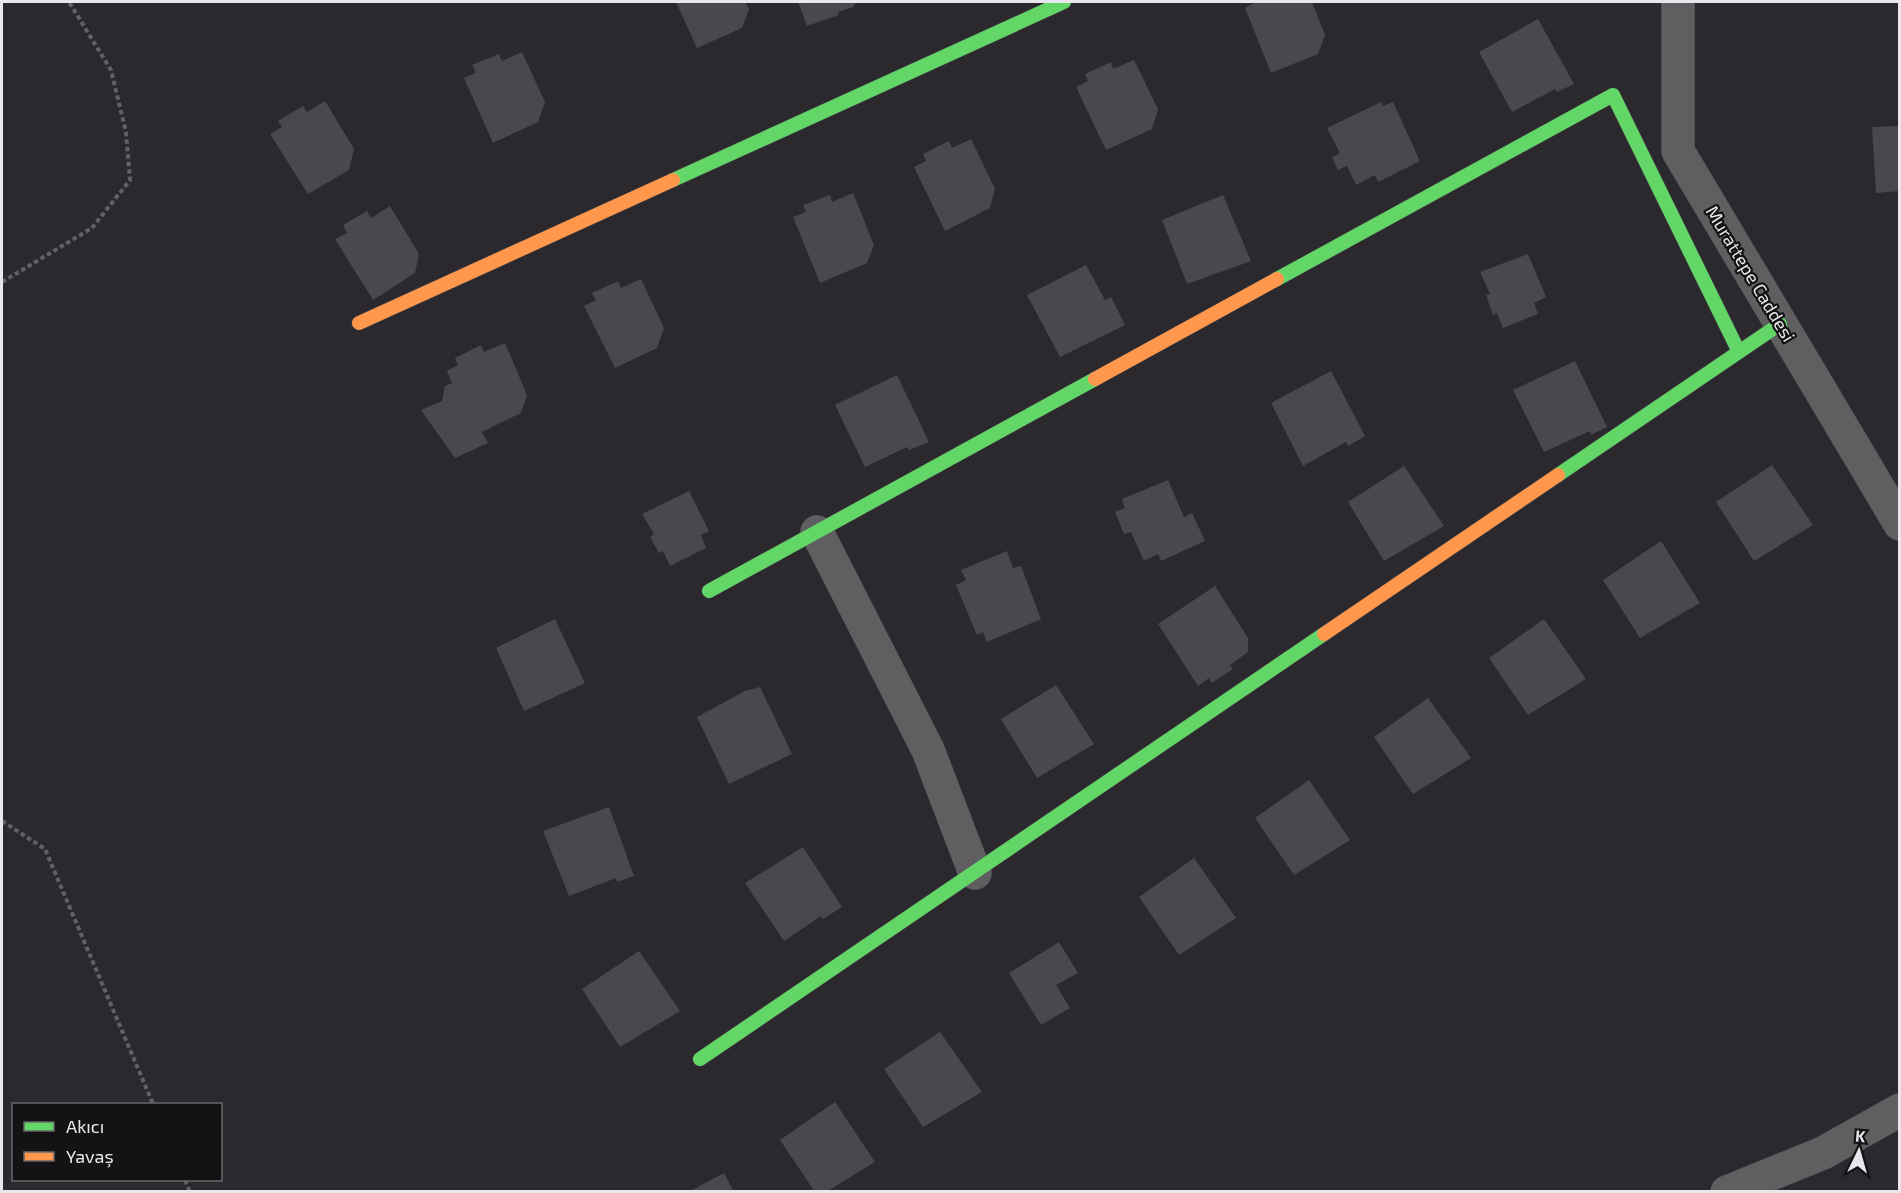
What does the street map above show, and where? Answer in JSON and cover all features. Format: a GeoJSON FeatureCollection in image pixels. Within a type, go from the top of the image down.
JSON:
{"type":"FeatureCollection","features":[{"type":"Feature","properties":{"kind":"street"},"geometry":{"type":"LineString","coordinates":[[359,324],[1064,2]]}},
{"type":"Feature","properties":{"kind":"street","name":"Murattepe Caddesi"},"geometry":{"type":"LineString","coordinates":[[1678,2],[1678,151],[1899,524]]}},
{"type":"Feature","properties":{"kind":"street"},"geometry":{"type":"LineString","coordinates":[[709,591],[1612,94],[1739,352]]}},
{"type":"Feature","properties":{"kind":"street"},"geometry":{"type":"LineString","coordinates":[[700,1059],[1780,324]]}},
{"type":"Feature","properties":{"kind":"street"},"geometry":{"type":"LineString","coordinates":[[817,532],[928,750],[975,873]]}},
{"type":"Feature","properties":{"kind":"street"},"geometry":{"type":"LineString","coordinates":[[1727,1191],[1823,1153],[1899,1110]]}},
{"type":"Feature","properties":{"kind":"path"},"geometry":{"type":"LineString","coordinates":[[2,282],[92,228],[130,180],[126,132],[111,70],[69,2]]}},
{"type":"Feature","properties":{"kind":"path"},"geometry":{"type":"LineString","coordinates":[[2,821],[45,849],[153,1103]]}},
{"type":"Feature","properties":{"kind":"building"},"geometry":{"type":"Polygon","coordinates":[[[676,2],[745,2],[749,9],[742,28],[697,48],[676,2]]]}},
{"type":"Feature","properties":{"kind":"building"},"geometry":{"type":"Polygon","coordinates":[[[798,2],[856,2],[853,7],[838,12],[839,15],[807,26],[798,2]]]}},
{"type":"Feature","properties":{"kind":"building"},"geometry":{"type":"Polygon","coordinates":[[[1256,2],[1312,2],[1325,35],[1318,54],[1271,73],[1245,8],[1256,2]]]}},
{"type":"Feature","properties":{"kind":"building"},"geometry":{"type":"Polygon","coordinates":[[[1538,19],[1574,84],[1557,92],[1555,89],[1512,112],[1479,52],[1538,19]]]}},
{"type":"Feature","properties":{"kind":"building"},"geometry":{"type":"Polygon","coordinates":[[[522,52],[545,102],[538,122],[493,143],[464,78],[476,73],[472,65],[499,54],[502,61],[522,52]]]}},
{"type":"Feature","properties":{"kind":"building"},"geometry":{"type":"Polygon","coordinates":[[[1134,60],[1158,109],[1152,129],[1106,150],[1076,87],[1088,81],[1085,74],[1111,62],[1113,69],[1134,60]]]}},
{"type":"Feature","properties":{"kind":"building"},"geometry":{"type":"Polygon","coordinates":[[[325,101],[354,149],[349,170],[308,194],[270,134],[282,127],[278,121],[303,106],[307,112],[325,101]]]}},
{"type":"Feature","properties":{"kind":"building"},"geometry":{"type":"Polygon","coordinates":[[[1381,102],[1383,106],[1393,102],[1420,161],[1378,182],[1375,175],[1356,185],[1347,166],[1338,170],[1332,157],[1340,153],[1327,128],[1381,102]]]}},
{"type":"Feature","properties":{"kind":"building"},"geometry":{"type":"Polygon","coordinates":[[[1900,126],[1900,191],[1876,193],[1872,127],[1900,126]]]}},
{"type":"Feature","properties":{"kind":"building"},"geometry":{"type":"Polygon","coordinates":[[[971,139],[995,189],[990,208],[945,231],[914,167],[926,161],[923,154],[949,141],[952,148],[971,139]]]}},
{"type":"Feature","properties":{"kind":"building"},"geometry":{"type":"Polygon","coordinates":[[[853,193],[874,245],[867,263],[820,283],[793,217],[806,212],[803,205],[830,195],[832,202],[853,193]]]}},
{"type":"Feature","properties":{"kind":"building"},"geometry":{"type":"Polygon","coordinates":[[[1223,195],[1251,261],[1187,284],[1162,220],[1223,195]]]}},
{"type":"Feature","properties":{"kind":"building"},"geometry":{"type":"Polygon","coordinates":[[[390,206],[419,254],[415,273],[373,300],[335,239],[347,233],[343,225],[367,211],[371,218],[390,206]]]}},
{"type":"Feature","properties":{"kind":"building"},"geometry":{"type":"Polygon","coordinates":[[[1528,254],[1546,297],[1534,303],[1538,314],[1503,328],[1497,313],[1493,315],[1486,295],[1490,294],[1480,272],[1528,254]]]}},
{"type":"Feature","properties":{"kind":"building"},"geometry":{"type":"Polygon","coordinates":[[[1086,265],[1105,300],[1111,297],[1125,325],[1060,357],[1027,295],[1086,265]]]}},
{"type":"Feature","properties":{"kind":"building"},"geometry":{"type":"Polygon","coordinates":[[[641,279],[664,328],[657,348],[615,368],[584,306],[596,300],[592,293],[618,281],[621,288],[641,279]]]}},
{"type":"Feature","properties":{"kind":"building"},"geometry":{"type":"Polygon","coordinates":[[[505,343],[527,395],[521,413],[482,432],[488,443],[455,458],[421,410],[442,401],[445,386],[452,383],[447,371],[458,365],[455,358],[481,345],[484,352],[505,343]]]}},
{"type":"Feature","properties":{"kind":"building"},"geometry":{"type":"Polygon","coordinates":[[[1575,361],[1607,427],[1591,435],[1590,431],[1544,452],[1513,390],[1575,361]]]}},
{"type":"Feature","properties":{"kind":"building"},"geometry":{"type":"Polygon","coordinates":[[[1331,371],[1365,436],[1348,446],[1346,442],[1303,466],[1271,403],[1331,371]]]}},
{"type":"Feature","properties":{"kind":"building"},"geometry":{"type":"Polygon","coordinates":[[[897,375],[929,442],[909,450],[907,447],[865,467],[835,405],[897,375]]]}},
{"type":"Feature","properties":{"kind":"building"},"geometry":{"type":"Polygon","coordinates":[[[1772,465],[1813,525],[1754,561],[1716,502],[1772,465]]]}},
{"type":"Feature","properties":{"kind":"building"},"geometry":{"type":"Polygon","coordinates":[[[1404,466],[1444,526],[1384,561],[1348,502],[1404,466]]]}},
{"type":"Feature","properties":{"kind":"building"},"geometry":{"type":"Polygon","coordinates":[[[1168,480],[1184,517],[1192,513],[1205,541],[1161,561],[1158,554],[1144,561],[1131,532],[1124,534],[1115,512],[1125,508],[1122,499],[1168,480]]]}},
{"type":"Feature","properties":{"kind":"building"},"geometry":{"type":"Polygon","coordinates":[[[689,491],[709,531],[701,535],[706,548],[670,566],[663,551],[659,553],[650,537],[654,534],[642,514],[689,491]]]}},
{"type":"Feature","properties":{"kind":"building"},"geometry":{"type":"Polygon","coordinates":[[[1661,541],[1700,603],[1640,638],[1603,580],[1661,541]]]}},
{"type":"Feature","properties":{"kind":"building"},"geometry":{"type":"Polygon","coordinates":[[[1007,551],[1013,568],[1021,566],[1041,619],[987,642],[983,632],[977,635],[956,585],[966,580],[961,570],[1007,551]]]}},
{"type":"Feature","properties":{"kind":"building"},"geometry":{"type":"Polygon","coordinates":[[[1215,586],[1248,638],[1248,652],[1230,665],[1233,669],[1212,683],[1209,678],[1198,686],[1158,624],[1215,586]]]}},
{"type":"Feature","properties":{"kind":"building"},"geometry":{"type":"Polygon","coordinates":[[[555,619],[585,683],[524,711],[496,648],[555,619]]]}},
{"type":"Feature","properties":{"kind":"building"},"geometry":{"type":"Polygon","coordinates":[[[1544,619],[1586,679],[1528,715],[1489,658],[1544,619]]]}},
{"type":"Feature","properties":{"kind":"building"},"geometry":{"type":"Polygon","coordinates":[[[1056,685],[1094,744],[1037,778],[1001,719],[1056,685]]]}},
{"type":"Feature","properties":{"kind":"building"},"geometry":{"type":"Polygon","coordinates":[[[760,687],[792,754],[729,784],[697,717],[745,691],[760,687]]]}},
{"type":"Feature","properties":{"kind":"building"},"geometry":{"type":"Polygon","coordinates":[[[1428,698],[1471,758],[1413,794],[1374,737],[1428,698]]]}},
{"type":"Feature","properties":{"kind":"building"},"geometry":{"type":"Polygon","coordinates":[[[1309,780],[1350,840],[1294,875],[1255,818],[1309,780]]]}},
{"type":"Feature","properties":{"kind":"building"},"geometry":{"type":"Polygon","coordinates":[[[609,807],[634,876],[617,882],[616,878],[569,896],[543,831],[609,807]]]}},
{"type":"Feature","properties":{"kind":"building"},"geometry":{"type":"Polygon","coordinates":[[[803,847],[842,907],[823,919],[821,916],[784,941],[745,883],[803,847]]]}},
{"type":"Feature","properties":{"kind":"building"},"geometry":{"type":"Polygon","coordinates":[[[1194,858],[1236,918],[1179,955],[1139,897],[1194,858]]]}},
{"type":"Feature","properties":{"kind":"building"},"geometry":{"type":"Polygon","coordinates":[[[1059,942],[1078,973],[1056,985],[1070,1008],[1041,1025],[1009,973],[1059,942]]]}},
{"type":"Feature","properties":{"kind":"building"},"geometry":{"type":"Polygon","coordinates":[[[639,951],[680,1011],[620,1047],[582,989],[639,951]]]}},
{"type":"Feature","properties":{"kind":"building"},"geometry":{"type":"Polygon","coordinates":[[[940,1032],[982,1092],[923,1127],[884,1069],[940,1032]]]}},
{"type":"Feature","properties":{"kind":"building"},"geometry":{"type":"Polygon","coordinates":[[[835,1102],[875,1162],[826,1192],[815,1192],[780,1140],[835,1102]]]}},
{"type":"Feature","properties":{"kind":"building"},"geometry":{"type":"Polygon","coordinates":[[[724,1173],[734,1192],[688,1192],[724,1173]]]}},
{"type":"Feature","properties":{"kind":"traffic: fast"},"geometry":{"type":"LineString","coordinates":[[673,180],[1064,2]]}},
{"type":"Feature","properties":{"kind":"traffic: fast"},"geometry":{"type":"LineString","coordinates":[[1277,279],[1613,95],[1739,352]]}},
{"type":"Feature","properties":{"kind":"traffic: fast"},"geometry":{"type":"LineString","coordinates":[[1558,475],[1780,324]]}},
{"type":"Feature","properties":{"kind":"traffic: fast"},"geometry":{"type":"LineString","coordinates":[[709,591],[1095,379]]}},
{"type":"Feature","properties":{"kind":"traffic: fast"},"geometry":{"type":"LineString","coordinates":[[700,1059],[1324,634]]}},
{"type":"Feature","properties":{"kind":"traffic: slow"},"geometry":{"type":"LineString","coordinates":[[359,323],[673,180]]}},
{"type":"Feature","properties":{"kind":"traffic: slow"},"geometry":{"type":"LineString","coordinates":[[1095,379],[1277,279]]}},
{"type":"Feature","properties":{"kind":"traffic: slow"},"geometry":{"type":"LineString","coordinates":[[1324,634],[1558,475]]}}]}
